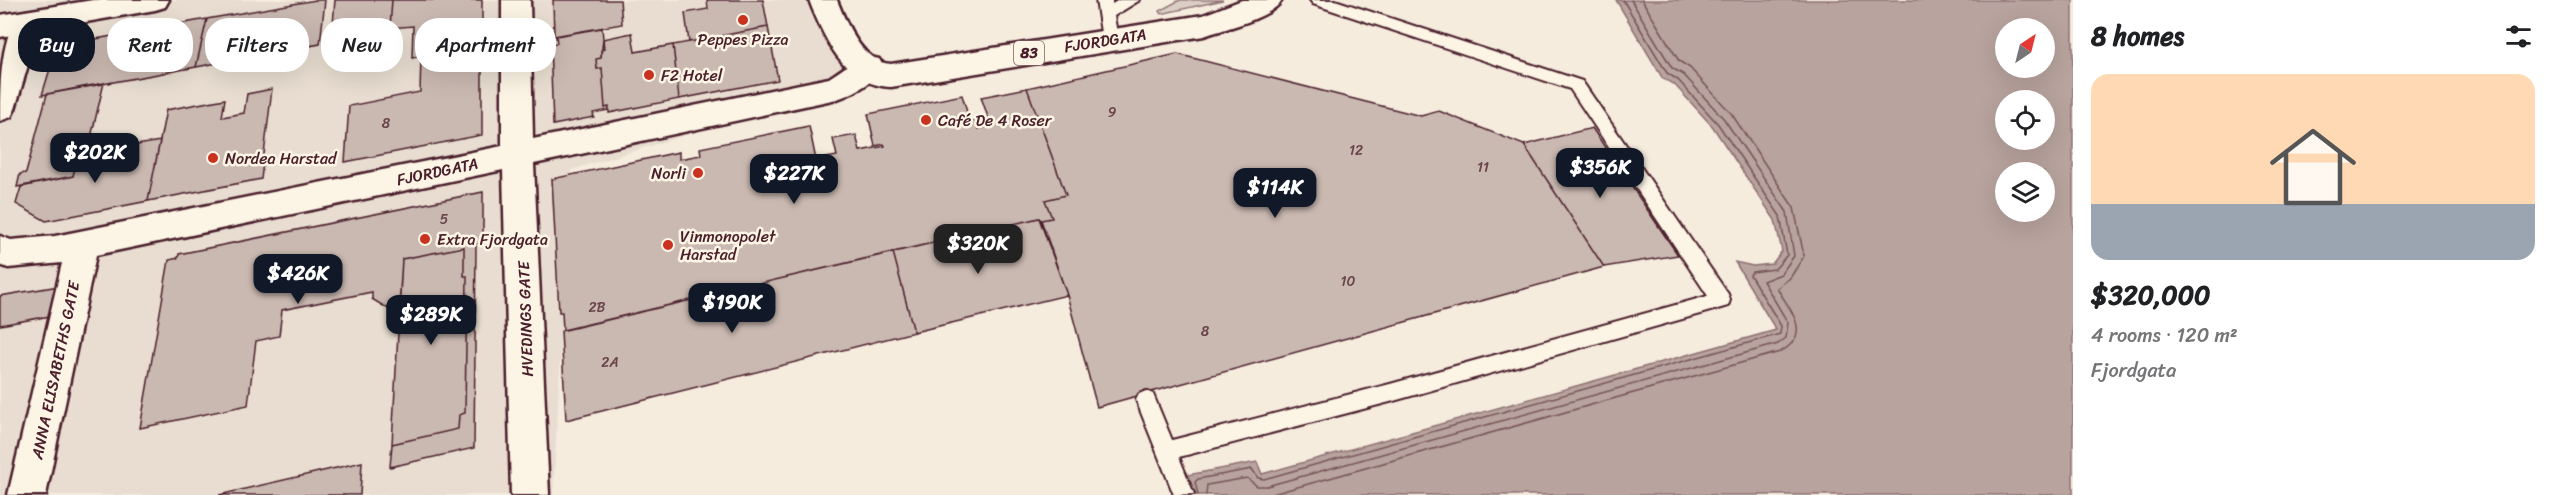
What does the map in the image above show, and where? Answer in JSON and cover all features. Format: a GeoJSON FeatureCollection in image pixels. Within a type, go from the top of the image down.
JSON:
{"type":"FeatureCollection","features":[{"type":"Feature","properties":{"kind":"main road"},"geometry":{"type":"LineString","coordinates":[[0,109],[13,24],[155,0]]}},
{"type":"Feature","properties":{"kind":"main road","name":"HVEDINGS GATE"},"geometry":{"type":"LineString","coordinates":[[516,0],[530,495]]}},
{"type":"Feature","properties":{"kind":"main road","name":"FJORDGATA"},"geometry":{"type":"LineString","coordinates":[[823,0],[845,46],[869,67],[884,75],[909,74],[1107,18],[1204,24],[1232,16],[1268,0]]}},
{"type":"Feature","properties":{"kind":"main road","name":"FJORDGATA"},"geometry":{"type":"LineString","coordinates":[[0,250],[8,254],[55,250],[837,88],[869,67]]}},
{"type":"Feature","properties":{"kind":"main road","name":"ANNA ELISABETHS GATE"},"geometry":{"type":"LineString","coordinates":[[27,495],[82,244]]}},
{"type":"Feature","properties":{"kind":"lane"},"geometry":{"type":"LineString","coordinates":[[1107,18],[1132,0]]}},
{"type":"Feature","properties":{"kind":"lane"},"geometry":{"type":"LineString","coordinates":[[1166,451],[1390,393],[1721,300],[1576,85],[1318,0]]}},
{"type":"Feature","properties":{"kind":"lane"},"geometry":{"type":"LineString","coordinates":[[1146,400],[1184,494]]}},
{"type":"Feature","properties":{"kind":"shaded area"},"geometry":{"type":"Polygon","coordinates":[[[0,0],[829,0],[857,83],[571,170],[553,495],[0,495],[0,0]]]}},
{"type":"Feature","properties":{"kind":"shaded area"},"geometry":{"type":"Polygon","coordinates":[[[1180,0],[1223,0],[1161,14],[1159,11],[1180,0]]]}},
{"type":"Feature","properties":{"kind":"water"},"geometry":{"type":"Polygon","coordinates":[[[1616,0],[2073,0],[2073,495],[1193,495],[1187,475],[1257,462],[1262,474],[1776,330],[1735,262],[1753,266],[1772,264],[1782,251],[1775,220],[1713,127],[1674,84],[1663,79],[1616,0]]]}},
{"type":"Feature","properties":{"kind":"building"},"geometry":{"type":"Polygon","coordinates":[[[325,0],[323,18],[321,18],[320,44],[309,46],[309,18],[213,18],[325,0]]]}},
{"type":"Feature","properties":{"kind":"building"},"geometry":{"type":"Polygon","coordinates":[[[335,0],[392,0],[391,18],[334,18],[335,0]]]}},
{"type":"Feature","properties":{"kind":"building"},"geometry":{"type":"Polygon","coordinates":[[[392,0],[482,0],[482,18],[415,18],[415,57],[412,58],[413,26],[403,27],[403,18],[391,18],[392,0]]]}},
{"type":"Feature","properties":{"kind":"building"},"geometry":{"type":"Polygon","coordinates":[[[553,0],[620,0],[622,24],[556,36],[556,18],[554,18],[553,0]]]}},
{"type":"Feature","properties":{"kind":"building"},"geometry":{"type":"Polygon","coordinates":[[[707,0],[763,0],[768,27],[689,42],[685,13],[708,9],[707,0]]]}},
{"type":"Feature","properties":{"kind":"building"},"geometry":{"type":"Polygon","coordinates":[[[205,19],[196,67],[193,68],[193,22],[205,19]]]}},
{"type":"Feature","properties":{"kind":"building"},"geometry":{"type":"Polygon","coordinates":[[[768,27],[778,80],[679,99],[673,45],[768,27]]]}},
{"type":"Feature","properties":{"kind":"building"},"geometry":{"type":"Polygon","coordinates":[[[205,28],[205,65],[196,67],[205,28]]]}},
{"type":"Feature","properties":{"kind":"building"},"geometry":{"type":"Polygon","coordinates":[[[602,28],[604,49],[601,50],[601,58],[596,59],[597,69],[602,68],[605,108],[609,107],[609,110],[593,113],[594,117],[553,125],[551,72],[556,72],[556,36],[602,28]]]}},
{"type":"Feature","properties":{"kind":"building"},"geometry":{"type":"Polygon","coordinates":[[[632,33],[635,52],[673,45],[679,99],[609,113],[609,107],[605,108],[602,68],[597,69],[596,59],[601,58],[603,39],[632,33]]]}},
{"type":"Feature","properties":{"kind":"building"},"geometry":{"type":"Polygon","coordinates":[[[107,37],[107,72],[168,72],[42,95],[49,72],[95,72],[95,39],[107,37]]]}},
{"type":"Feature","properties":{"kind":"building"},"geometry":{"type":"Polygon","coordinates":[[[1177,54],[1421,116],[1439,111],[1524,145],[1604,267],[1097,407],[1067,295],[1041,220],[1052,218],[1045,200],[1066,195],[1027,88],[1177,54]]]}},
{"type":"Feature","properties":{"kind":"building"},"geometry":{"type":"Polygon","coordinates":[[[421,72],[482,72],[482,135],[345,162],[349,106],[420,92],[421,72]]]}},
{"type":"Feature","properties":{"kind":"building"},"geometry":{"type":"Polygon","coordinates":[[[104,83],[87,154],[76,163],[73,176],[17,187],[20,174],[26,173],[47,94],[104,83]]]}},
{"type":"Feature","properties":{"kind":"building"},"geometry":{"type":"Polygon","coordinates":[[[1027,88],[1066,195],[1045,200],[1052,218],[1041,220],[1039,218],[563,330],[562,312],[559,312],[552,179],[679,152],[679,159],[701,155],[700,148],[809,126],[816,160],[837,156],[833,139],[856,135],[860,151],[885,146],[884,144],[875,146],[868,114],[962,95],[970,122],[975,121],[978,129],[991,126],[981,97],[1027,88]]]}},
{"type":"Feature","properties":{"kind":"building"},"geometry":{"type":"Polygon","coordinates":[[[272,89],[261,179],[148,201],[166,110],[225,99],[222,117],[244,113],[247,94],[272,89]]]}},
{"type":"Feature","properties":{"kind":"building"},"geometry":{"type":"Polygon","coordinates":[[[1592,128],[1678,255],[1604,267],[1524,145],[1592,128]]]}},
{"type":"Feature","properties":{"kind":"building"},"geometry":{"type":"Polygon","coordinates":[[[160,141],[148,201],[46,221],[16,204],[21,187],[73,176],[76,163],[87,154],[160,141]]]}},
{"type":"Feature","properties":{"kind":"building"},"geometry":{"type":"Polygon","coordinates":[[[483,192],[483,243],[476,244],[474,448],[390,467],[392,444],[458,429],[459,415],[465,413],[467,276],[464,276],[464,247],[402,259],[399,308],[390,310],[372,299],[372,292],[282,310],[279,336],[256,341],[248,405],[140,428],[169,260],[178,258],[179,254],[483,192]]]}},
{"type":"Feature","properties":{"kind":"building"},"geometry":{"type":"Polygon","coordinates":[[[1039,218],[1067,295],[914,332],[893,252],[1039,218]]]}},
{"type":"Feature","properties":{"kind":"building"},"geometry":{"type":"Polygon","coordinates":[[[464,247],[464,276],[467,276],[465,413],[459,415],[458,429],[392,444],[402,259],[464,247]]]}},
{"type":"Feature","properties":{"kind":"building"},"geometry":{"type":"Polygon","coordinates":[[[893,252],[914,332],[566,420],[561,331],[893,252]]]}},
{"type":"Feature","properties":{"kind":"building"},"geometry":{"type":"Polygon","coordinates":[[[59,286],[50,316],[0,325],[0,296],[59,286]]]}},
{"type":"Feature","properties":{"kind":"building"},"geometry":{"type":"Polygon","coordinates":[[[362,462],[360,495],[219,495],[362,462]]]}},
{"type":"Feature","properties":{"kind":"place","name":"Peppes Pizza"},"geometry":{"type":"Point","coordinates":[743,20]}},
{"type":"Feature","properties":{"kind":"place","name":"F2 Hotel"},"geometry":{"type":"Point","coordinates":[649,75]}},
{"type":"Feature","properties":{"kind":"place","name":"Café De 4 Roser"},"geometry":{"type":"Point","coordinates":[926,120]}},
{"type":"Feature","properties":{"kind":"place","name":"Nordea Harstad"},"geometry":{"type":"Point","coordinates":[213,158]}},
{"type":"Feature","properties":{"kind":"place","name":"Norli"},"geometry":{"type":"Point","coordinates":[698,173]}},
{"type":"Feature","properties":{"kind":"place","name":"Extra Fjordgata"},"geometry":{"type":"Point","coordinates":[425,239]}},
{"type":"Feature","properties":{"kind":"place","name":"Vinmonopolet Harstad"},"geometry":{"type":"Point","coordinates":[668,245]}}]}
